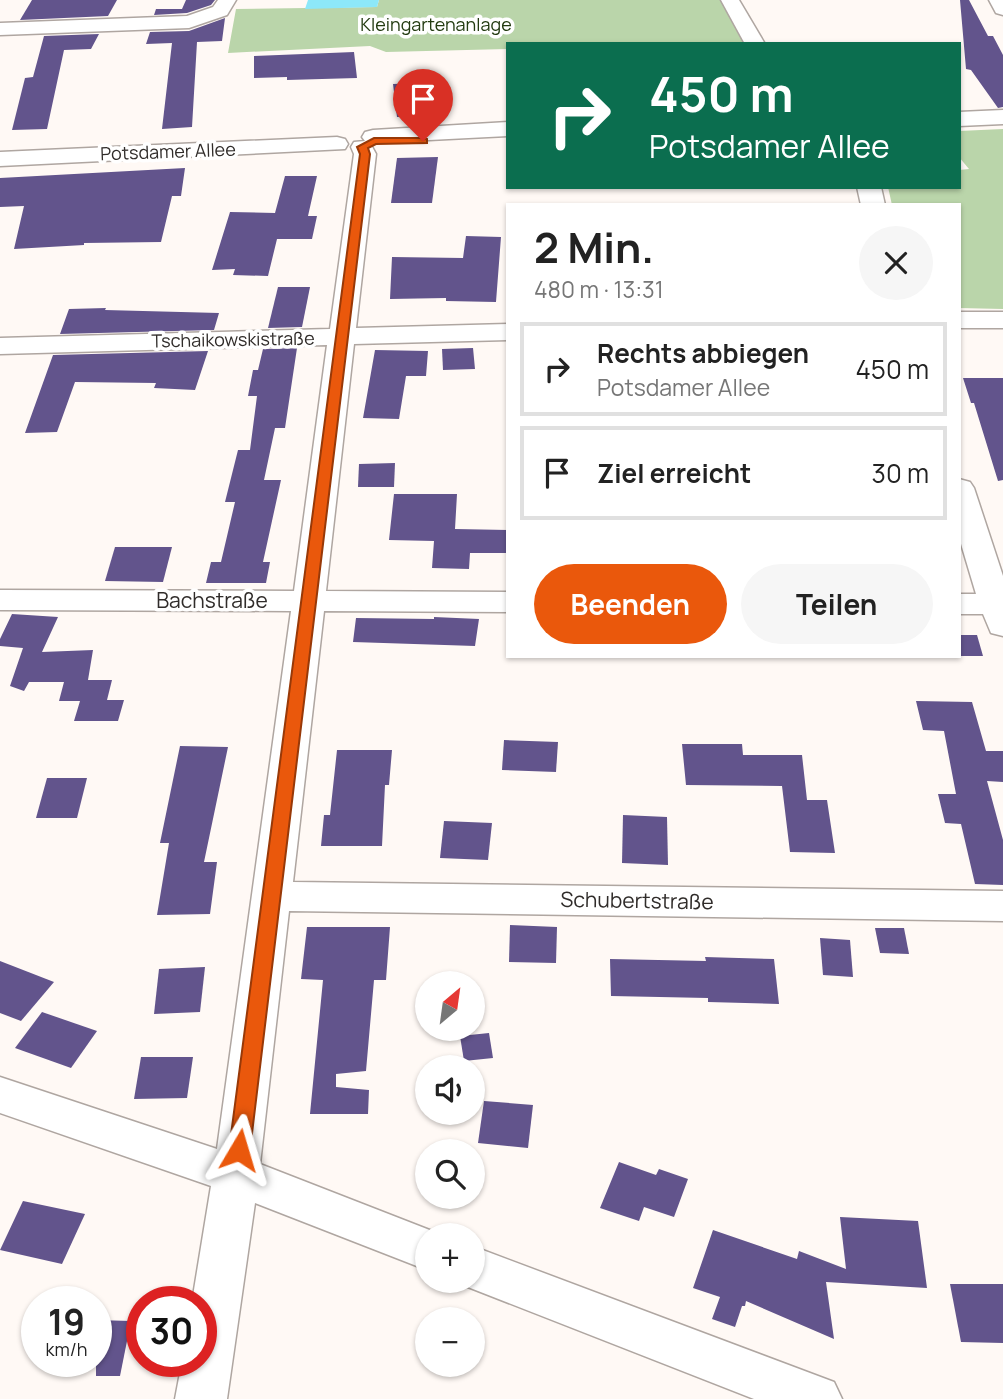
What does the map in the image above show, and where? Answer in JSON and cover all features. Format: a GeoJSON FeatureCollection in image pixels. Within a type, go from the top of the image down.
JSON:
{"type":"FeatureCollection","features":[{"type":"Feature","properties":{"kind":"street"},"geometry":{"type":"LineString","coordinates":[[0,30],[188,22],[220,11],[227,0]]}},
{"type":"Feature","properties":{"kind":"street"},"geometry":{"type":"LineString","coordinates":[[730,0],[754,42]]}},
{"type":"Feature","properties":{"kind":"street"},"geometry":{"type":"LineString","coordinates":[[998,0],[1003,9]]}},
{"type":"Feature","properties":{"kind":"street"},"geometry":{"type":"LineString","coordinates":[[60,27],[70,9]]}},
{"type":"Feature","properties":{"kind":"street"},"geometry":{"type":"LineString","coordinates":[[961,111],[1003,109]]}},
{"type":"Feature","properties":{"kind":"street"},"geometry":{"type":"LineString","coordinates":[[961,119],[1003,117]]}},
{"type":"Feature","properties":{"kind":"street","name":"Potsdamer Allee"},"geometry":{"type":"LineString","coordinates":[[0,159],[356,141],[506,129]]}},
{"type":"Feature","properties":{"kind":"street","name":"Potsdamer Allee"},"geometry":{"type":"LineString","coordinates":[[0,150],[506,137]]}},
{"type":"Feature","properties":{"kind":"street"},"geometry":{"type":"LineString","coordinates":[[201,1399],[236,1175],[365,154],[356,141]]}},
{"type":"Feature","properties":{"kind":"street"},"geometry":{"type":"LineString","coordinates":[[961,320],[1003,320]]}},
{"type":"Feature","properties":{"kind":"street","name":"Tschaikowskistraße"},"geometry":{"type":"LineString","coordinates":[[0,346],[506,332]]}},
{"type":"Feature","properties":{"kind":"street"},"geometry":{"type":"LineString","coordinates":[[961,494],[1001,611],[961,604]]}},
{"type":"Feature","properties":{"kind":"street","name":"Bachstraße"},"geometry":{"type":"LineString","coordinates":[[0,600],[506,602]]}},
{"type":"Feature","properties":{"kind":"street","name":"Schubertstraße"},"geometry":{"type":"LineString","coordinates":[[271,896],[1003,906]]}},
{"type":"Feature","properties":{"kind":"street"},"geometry":{"type":"LineString","coordinates":[[0,1095],[236,1175],[415,1244]]}},
{"type":"Feature","properties":{"kind":"street"},"geometry":{"type":"LineString","coordinates":[[485,1272],[817,1399]]}},
{"type":"Feature","properties":{"kind":"green space","name":"Kleingartenanlage"},"geometry":{"type":"Polygon","coordinates":[[[379,0],[730,0],[754,42],[506,42],[506,49],[386,52],[370,46],[228,53],[236,9],[377,7],[379,0]]]}},
{"type":"Feature","properties":{"kind":"green space"},"geometry":{"type":"Polygon","coordinates":[[[1003,129],[1003,309],[961,308],[961,203],[892,203],[888,189],[961,189],[961,170],[969,169],[961,159],[961,131],[1003,129]]]}},
{"type":"Feature","properties":{"kind":"water"},"geometry":{"type":"Polygon","coordinates":[[[308,0],[379,0],[377,7],[305,9],[308,0]]]}},
{"type":"Feature","properties":{"kind":"building"},"geometry":{"type":"Polygon","coordinates":[[[32,0],[117,0],[108,16],[20,20],[32,0]]]}},
{"type":"Feature","properties":{"kind":"building"},"geometry":{"type":"Polygon","coordinates":[[[186,0],[215,0],[211,5],[187,13],[154,15],[156,9],[182,9],[186,0]]]}},
{"type":"Feature","properties":{"kind":"building"},"geometry":{"type":"Polygon","coordinates":[[[960,0],[969,0],[988,36],[993,36],[1003,55],[1003,107],[998,108],[971,70],[966,69],[960,0]]]}},
{"type":"Feature","properties":{"kind":"building"},"geometry":{"type":"Polygon","coordinates":[[[225,18],[222,41],[197,42],[192,127],[162,129],[172,43],[146,44],[150,32],[189,31],[225,18]]]}},
{"type":"Feature","properties":{"kind":"building"},"geometry":{"type":"Polygon","coordinates":[[[99,34],[91,49],[64,50],[47,129],[12,130],[25,78],[33,77],[44,36],[99,34]]]}},
{"type":"Feature","properties":{"kind":"building"},"geometry":{"type":"Polygon","coordinates":[[[354,52],[357,78],[254,78],[254,56],[354,52]]]}},
{"type":"Feature","properties":{"kind":"building"},"geometry":{"type":"Polygon","coordinates":[[[425,83],[430,116],[397,117],[393,84],[425,83]]]}},
{"type":"Feature","properties":{"kind":"building"},"geometry":{"type":"Polygon","coordinates":[[[438,157],[432,203],[391,203],[397,158],[438,157]]]}},
{"type":"Feature","properties":{"kind":"building"},"geometry":{"type":"Polygon","coordinates":[[[185,168],[181,196],[172,196],[161,242],[84,243],[14,249],[24,206],[0,207],[0,178],[185,168]]]}},
{"type":"Feature","properties":{"kind":"building"},"geometry":{"type":"Polygon","coordinates":[[[285,176],[317,176],[308,216],[317,216],[312,239],[277,239],[268,276],[233,275],[235,269],[212,270],[230,212],[275,213],[285,176]]]}},
{"type":"Feature","properties":{"kind":"building"},"geometry":{"type":"Polygon","coordinates":[[[466,236],[501,237],[496,302],[446,301],[446,298],[390,299],[392,257],[463,258],[466,236]]]}},
{"type":"Feature","properties":{"kind":"building"},"geometry":{"type":"Polygon","coordinates":[[[278,287],[310,287],[302,327],[268,328],[278,287]]]}},
{"type":"Feature","properties":{"kind":"building"},"geometry":{"type":"Polygon","coordinates":[[[106,308],[105,310],[219,313],[214,330],[60,334],[69,309],[106,308]]]}},
{"type":"Feature","properties":{"kind":"building"},"geometry":{"type":"Polygon","coordinates":[[[297,348],[285,428],[275,428],[264,480],[281,480],[263,562],[270,562],[266,583],[206,583],[211,562],[221,562],[235,502],[225,502],[238,450],[250,450],[257,396],[248,396],[253,370],[258,370],[263,349],[297,348]]]}},
{"type":"Feature","properties":{"kind":"building"},"geometry":{"type":"Polygon","coordinates":[[[473,348],[475,369],[443,370],[442,349],[473,348]]]}},
{"type":"Feature","properties":{"kind":"building"},"geometry":{"type":"Polygon","coordinates":[[[375,350],[428,351],[426,376],[406,376],[399,419],[363,418],[375,350]]]}},
{"type":"Feature","properties":{"kind":"building"},"geometry":{"type":"Polygon","coordinates":[[[208,351],[195,390],[154,388],[156,383],[75,382],[57,432],[25,433],[53,355],[208,351]]]}},
{"type":"Feature","properties":{"kind":"building"},"geometry":{"type":"Polygon","coordinates":[[[963,378],[1003,378],[1003,480],[998,481],[974,403],[971,403],[963,378]]]}},
{"type":"Feature","properties":{"kind":"building"},"geometry":{"type":"Polygon","coordinates":[[[395,463],[394,487],[358,487],[359,464],[395,463]]]}},
{"type":"Feature","properties":{"kind":"building"},"geometry":{"type":"Polygon","coordinates":[[[394,494],[457,494],[455,529],[506,530],[506,553],[470,553],[469,569],[432,568],[434,541],[389,540],[394,494]]]}},
{"type":"Feature","properties":{"kind":"building"},"geometry":{"type":"Polygon","coordinates":[[[115,547],[172,547],[163,582],[105,581],[115,547]]]}},
{"type":"Feature","properties":{"kind":"building"},"geometry":{"type":"Polygon","coordinates":[[[12,614],[58,617],[42,652],[93,650],[88,680],[112,680],[107,700],[124,700],[118,721],[74,721],[80,701],[59,701],[64,682],[29,682],[24,691],[10,686],[23,648],[0,646],[0,639],[12,614]]]}},
{"type":"Feature","properties":{"kind":"building"},"geometry":{"type":"Polygon","coordinates":[[[356,618],[479,619],[475,646],[353,642],[356,618]]]}},
{"type":"Feature","properties":{"kind":"building"},"geometry":{"type":"Polygon","coordinates":[[[961,635],[977,635],[983,656],[961,656],[961,635]]]}},
{"type":"Feature","properties":{"kind":"building"},"geometry":{"type":"Polygon","coordinates":[[[916,701],[972,702],[986,751],[1003,751],[1003,782],[987,781],[1003,840],[1003,885],[975,884],[961,824],[945,823],[938,794],[956,794],[944,731],[923,730],[916,701]]]}},
{"type":"Feature","properties":{"kind":"building"},"geometry":{"type":"Polygon","coordinates":[[[504,740],[558,742],[556,772],[502,770],[504,740]]]}},
{"type":"Feature","properties":{"kind":"building"},"geometry":{"type":"Polygon","coordinates":[[[682,744],[742,744],[743,755],[802,755],[807,800],[827,800],[835,853],[790,852],[782,786],[686,785],[682,744]]]}},
{"type":"Feature","properties":{"kind":"building"},"geometry":{"type":"Polygon","coordinates":[[[180,746],[228,747],[204,862],[217,862],[210,914],[157,915],[169,843],[160,843],[180,746]]]}},
{"type":"Feature","properties":{"kind":"building"},"geometry":{"type":"Polygon","coordinates":[[[337,750],[392,750],[389,785],[385,785],[382,846],[321,846],[324,815],[330,815],[337,750]]]}},
{"type":"Feature","properties":{"kind":"building"},"geometry":{"type":"Polygon","coordinates":[[[47,778],[87,778],[77,818],[36,818],[47,778]]]}},
{"type":"Feature","properties":{"kind":"building"},"geometry":{"type":"Polygon","coordinates":[[[623,815],[667,817],[668,865],[622,863],[623,815]]]}},
{"type":"Feature","properties":{"kind":"building"},"geometry":{"type":"Polygon","coordinates":[[[444,821],[492,823],[488,860],[440,858],[444,821]]]}},
{"type":"Feature","properties":{"kind":"building"},"geometry":{"type":"Polygon","coordinates":[[[510,925],[557,927],[556,963],[509,962],[510,925]]]}},
{"type":"Feature","properties":{"kind":"building"},"geometry":{"type":"Polygon","coordinates":[[[307,927],[390,927],[386,980],[374,980],[366,1071],[336,1074],[336,1087],[369,1090],[368,1114],[310,1114],[323,980],[301,979],[307,927]]]}},
{"type":"Feature","properties":{"kind":"building"},"geometry":{"type":"Polygon","coordinates":[[[875,928],[904,928],[909,954],[880,953],[875,928]]]}},
{"type":"Feature","properties":{"kind":"building"},"geometry":{"type":"Polygon","coordinates":[[[820,938],[850,940],[853,977],[823,975],[820,938]]]}},
{"type":"Feature","properties":{"kind":"building"},"geometry":{"type":"Polygon","coordinates":[[[705,957],[774,959],[779,1004],[708,1002],[708,998],[611,996],[610,959],[706,961],[705,957]]]}},
{"type":"Feature","properties":{"kind":"building"},"geometry":{"type":"Polygon","coordinates":[[[0,961],[54,982],[21,1021],[0,1013],[0,961]]]}},
{"type":"Feature","properties":{"kind":"building"},"geometry":{"type":"Polygon","coordinates":[[[205,967],[200,1012],[154,1014],[159,969],[205,967]]]}},
{"type":"Feature","properties":{"kind":"building"},"geometry":{"type":"Polygon","coordinates":[[[42,1012],[97,1031],[71,1068],[15,1048],[42,1012]]]}},
{"type":"Feature","properties":{"kind":"building"},"geometry":{"type":"Polygon","coordinates":[[[485,1033],[489,1033],[493,1058],[485,1059],[485,1055],[463,1055],[461,1041],[485,1041],[485,1033]]]}},
{"type":"Feature","properties":{"kind":"building"},"geometry":{"type":"Polygon","coordinates":[[[141,1057],[193,1057],[187,1098],[134,1099],[141,1057]]]}},
{"type":"Feature","properties":{"kind":"building"},"geometry":{"type":"Polygon","coordinates":[[[485,1101],[533,1105],[528,1148],[485,1144],[485,1139],[479,1139],[481,1125],[485,1125],[485,1101]]]}},
{"type":"Feature","properties":{"kind":"building"},"geometry":{"type":"Polygon","coordinates":[[[619,1162],[656,1175],[659,1169],[688,1179],[674,1217],[644,1207],[639,1221],[600,1208],[619,1162]]]}},
{"type":"Feature","properties":{"kind":"building"},"geometry":{"type":"Polygon","coordinates":[[[23,1201],[85,1214],[62,1264],[0,1250],[23,1201]]]}},
{"type":"Feature","properties":{"kind":"building"},"geometry":{"type":"Polygon","coordinates":[[[840,1217],[918,1221],[927,1288],[826,1282],[834,1339],[746,1301],[735,1327],[712,1319],[720,1297],[693,1288],[713,1230],[797,1259],[799,1251],[846,1269],[840,1217]]]}},
{"type":"Feature","properties":{"kind":"building"},"geometry":{"type":"Polygon","coordinates":[[[950,1284],[1003,1284],[1003,1343],[961,1342],[950,1284]]]}},
{"type":"Feature","properties":{"kind":"building"},"geometry":{"type":"Polygon","coordinates":[[[112,1320],[126,1321],[126,1346],[120,1376],[112,1376],[112,1320]]]}},
{"type":"Feature","properties":{"kind":"route"},"geometry":{"type":"LineString","coordinates":[[239,1150],[365,154],[362,147],[374,141],[423,141]]}}]}
